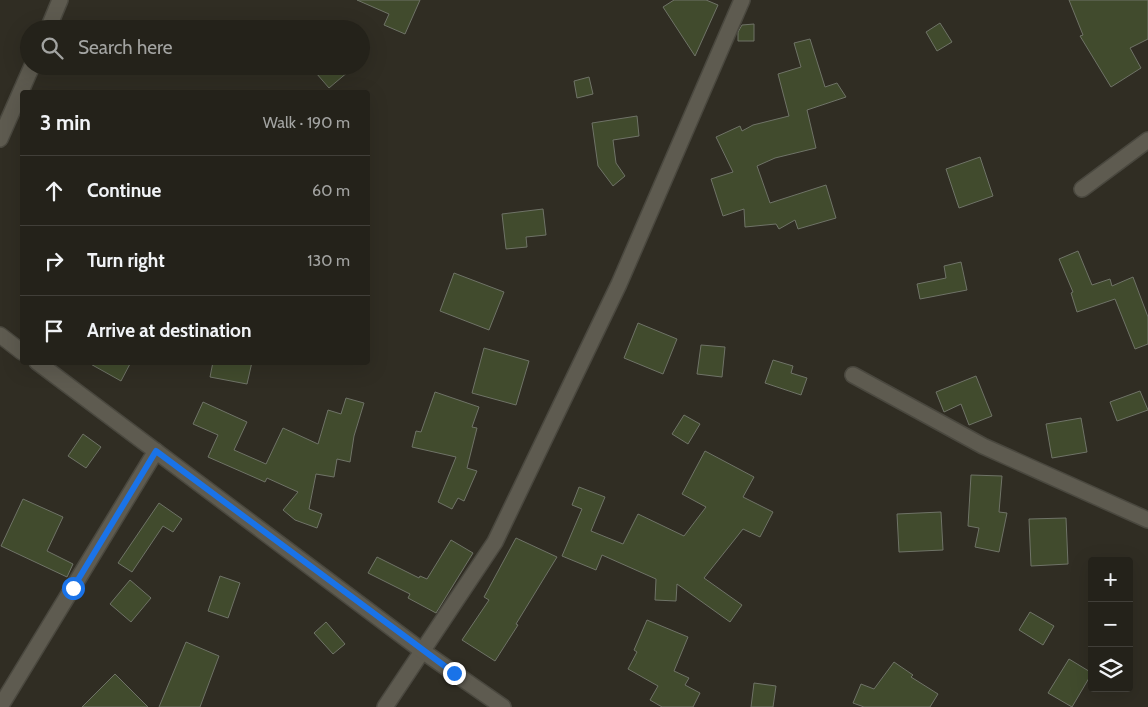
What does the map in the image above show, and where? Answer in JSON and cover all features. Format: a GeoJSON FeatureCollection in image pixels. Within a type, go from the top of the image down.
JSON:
{"type":"FeatureCollection","features":[{"type":"Feature","properties":{"kind":"street"},"geometry":{"type":"LineString","coordinates":[[52,20],[60,0]]}},
{"type":"Feature","properties":{"kind":"street"},"geometry":{"type":"LineString","coordinates":[[385,707],[421,650],[496,542],[619,284],[742,0]]}},
{"type":"Feature","properties":{"kind":"street"},"geometry":{"type":"LineString","coordinates":[[21,90],[28,75]]}},
{"type":"Feature","properties":{"kind":"street"},"geometry":{"type":"LineString","coordinates":[[0,139],[20,93]]}},
{"type":"Feature","properties":{"kind":"street"},"geometry":{"type":"LineString","coordinates":[[1082,189],[1148,140]]}},
{"type":"Feature","properties":{"kind":"street"},"geometry":{"type":"LineString","coordinates":[[0,335],[20,350]]}},
{"type":"Feature","properties":{"kind":"street"},"geometry":{"type":"LineString","coordinates":[[41,365],[421,650],[503,707]]}},
{"type":"Feature","properties":{"kind":"street"},"geometry":{"type":"LineString","coordinates":[[853,375],[983,446],[1148,520]]}},
{"type":"Feature","properties":{"kind":"street"},"geometry":{"type":"LineString","coordinates":[[0,707],[156,451]]}},
{"type":"Feature","properties":{"kind":"building"},"geometry":{"type":"Polygon","coordinates":[[[357,0],[420,0],[405,34],[384,25],[389,14],[357,0]]]}},
{"type":"Feature","properties":{"kind":"building"},"geometry":{"type":"Polygon","coordinates":[[[674,0],[706,0],[718,5],[695,56],[663,7],[674,0]]]}},
{"type":"Feature","properties":{"kind":"building"},"geometry":{"type":"Polygon","coordinates":[[[1069,0],[1148,0],[1148,39],[1130,48],[1141,68],[1111,87],[1080,36],[1083,35],[1069,0]]]}},
{"type":"Feature","properties":{"kind":"building"},"geometry":{"type":"Polygon","coordinates":[[[940,23],[952,42],[937,51],[926,32],[940,23]]]}},
{"type":"Feature","properties":{"kind":"building"},"geometry":{"type":"Polygon","coordinates":[[[754,24],[754,41],[738,41],[738,32],[742,25],[754,24]]]}},
{"type":"Feature","properties":{"kind":"building"},"geometry":{"type":"Polygon","coordinates":[[[810,39],[825,87],[837,83],[846,97],[807,110],[816,148],[775,158],[757,166],[770,203],[826,185],[836,218],[798,229],[795,220],[779,229],[776,224],[745,227],[744,209],[723,216],[711,179],[733,172],[716,137],[740,126],[742,131],[753,125],[789,116],[778,74],[801,67],[794,43],[810,39]]]}},
{"type":"Feature","properties":{"kind":"building"},"geometry":{"type":"Polygon","coordinates":[[[318,75],[344,75],[329,88],[318,75]]]}},
{"type":"Feature","properties":{"kind":"building"},"geometry":{"type":"Polygon","coordinates":[[[589,77],[593,94],[577,98],[574,81],[589,77]]]}},
{"type":"Feature","properties":{"kind":"building"},"geometry":{"type":"Polygon","coordinates":[[[637,116],[639,136],[613,140],[616,163],[625,176],[613,186],[598,166],[592,123],[637,116]]]}},
{"type":"Feature","properties":{"kind":"building"},"geometry":{"type":"Polygon","coordinates":[[[980,157],[993,196],[959,208],[946,169],[980,157]]]}},
{"type":"Feature","properties":{"kind":"building"},"geometry":{"type":"Polygon","coordinates":[[[543,209],[546,235],[526,237],[527,247],[506,249],[502,214],[543,209]]]}},
{"type":"Feature","properties":{"kind":"building"},"geometry":{"type":"Polygon","coordinates":[[[1078,251],[1092,285],[1110,279],[1112,286],[1133,277],[1148,317],[1148,344],[1135,349],[1115,299],[1077,312],[1071,293],[1073,292],[1059,259],[1078,251]]]}},
{"type":"Feature","properties":{"kind":"building"},"geometry":{"type":"Polygon","coordinates":[[[961,262],[967,290],[920,299],[917,284],[946,278],[944,266],[961,262]]]}},
{"type":"Feature","properties":{"kind":"building"},"geometry":{"type":"Polygon","coordinates":[[[454,273],[504,292],[489,330],[440,311],[454,273]]]}},
{"type":"Feature","properties":{"kind":"building"},"geometry":{"type":"Polygon","coordinates":[[[638,323],[677,339],[663,374],[624,358],[638,323]]]}},
{"type":"Feature","properties":{"kind":"building"},"geometry":{"type":"Polygon","coordinates":[[[701,345],[725,347],[722,377],[697,374],[701,345]]]}},
{"type":"Feature","properties":{"kind":"building"},"geometry":{"type":"Polygon","coordinates":[[[484,348],[529,361],[516,405],[472,393],[484,348]]]}},
{"type":"Feature","properties":{"kind":"building"},"geometry":{"type":"Polygon","coordinates":[[[773,360],[793,366],[791,373],[807,378],[801,395],[765,383],[773,360]]]}},
{"type":"Feature","properties":{"kind":"building"},"geometry":{"type":"Polygon","coordinates":[[[92,365],[129,365],[121,381],[92,365]]]}},
{"type":"Feature","properties":{"kind":"building"},"geometry":{"type":"Polygon","coordinates":[[[212,365],[251,365],[247,384],[210,377],[212,365]]]}},
{"type":"Feature","properties":{"kind":"building"},"geometry":{"type":"Polygon","coordinates":[[[976,376],[992,416],[969,425],[961,404],[944,412],[936,392],[976,376]]]}},
{"type":"Feature","properties":{"kind":"building"},"geometry":{"type":"Polygon","coordinates":[[[1140,391],[1148,410],[1117,421],[1110,402],[1140,391]]]}},
{"type":"Feature","properties":{"kind":"building"},"geometry":{"type":"Polygon","coordinates":[[[435,392],[479,407],[472,427],[477,428],[467,468],[477,471],[464,501],[458,498],[452,509],[438,502],[456,457],[412,447],[416,431],[421,432],[435,392]]]}},
{"type":"Feature","properties":{"kind":"building"},"geometry":{"type":"Polygon","coordinates":[[[346,398],[364,403],[354,436],[350,462],[337,459],[334,477],[316,474],[309,509],[322,514],[317,528],[295,520],[283,510],[298,492],[267,478],[265,482],[208,457],[218,435],[193,424],[203,402],[247,422],[234,450],[266,464],[283,428],[318,444],[328,410],[341,414],[346,398]]]}},
{"type":"Feature","properties":{"kind":"building"},"geometry":{"type":"Polygon","coordinates":[[[684,415],[700,424],[688,444],[672,434],[684,415]]]}},
{"type":"Feature","properties":{"kind":"building"},"geometry":{"type":"Polygon","coordinates":[[[1081,418],[1087,452],[1052,458],[1046,424],[1081,418]]]}},
{"type":"Feature","properties":{"kind":"building"},"geometry":{"type":"Polygon","coordinates":[[[83,434],[101,447],[86,468],[68,456],[83,434]]]}},
{"type":"Feature","properties":{"kind":"building"},"geometry":{"type":"Polygon","coordinates":[[[705,451],[754,477],[743,497],[773,512],[760,537],[743,529],[704,578],[742,605],[730,622],[677,584],[676,601],[655,600],[656,579],[602,555],[596,570],[562,556],[582,509],[572,505],[579,487],[605,497],[591,531],[623,544],[638,514],[684,536],[706,507],[682,494],[705,451]]]}},
{"type":"Feature","properties":{"kind":"building"},"geometry":{"type":"Polygon","coordinates":[[[971,475],[1002,476],[999,512],[1007,513],[999,552],[975,547],[979,528],[968,526],[971,475]]]}},
{"type":"Feature","properties":{"kind":"building"},"geometry":{"type":"Polygon","coordinates":[[[23,499],[63,517],[47,551],[73,564],[67,577],[1,546],[23,499]]]}},
{"type":"Feature","properties":{"kind":"building"},"geometry":{"type":"Polygon","coordinates":[[[159,503],[182,519],[173,532],[163,526],[132,572],[118,563],[159,503]]]}},
{"type":"Feature","properties":{"kind":"building"},"geometry":{"type":"Polygon","coordinates":[[[941,512],[943,550],[899,552],[897,514],[941,512]]]}},
{"type":"Feature","properties":{"kind":"building"},"geometry":{"type":"Polygon","coordinates":[[[1066,518],[1068,564],[1031,566],[1029,519],[1066,518]]]}},
{"type":"Feature","properties":{"kind":"building"},"geometry":{"type":"Polygon","coordinates":[[[516,538],[557,557],[495,661],[462,640],[489,600],[484,597],[516,538]]]}},
{"type":"Feature","properties":{"kind":"building"},"geometry":{"type":"Polygon","coordinates":[[[451,540],[473,553],[436,613],[408,598],[410,594],[368,573],[377,557],[419,578],[420,576],[427,579],[451,540]]]}},
{"type":"Feature","properties":{"kind":"building"},"geometry":{"type":"Polygon","coordinates":[[[220,576],[240,583],[228,618],[208,611],[220,576]]]}},
{"type":"Feature","properties":{"kind":"building"},"geometry":{"type":"Polygon","coordinates":[[[130,580],[151,598],[131,622],[110,604],[130,580]]]}},
{"type":"Feature","properties":{"kind":"building"},"geometry":{"type":"Polygon","coordinates":[[[1030,612],[1054,626],[1043,645],[1019,630],[1030,612]]]}},
{"type":"Feature","properties":{"kind":"building"},"geometry":{"type":"Polygon","coordinates":[[[647,620],[688,637],[674,671],[689,678],[685,685],[700,693],[693,707],[662,707],[650,700],[658,686],[628,669],[637,652],[634,650],[647,620]]]}},
{"type":"Feature","properties":{"kind":"building"},"geometry":{"type":"Polygon","coordinates":[[[326,622],[345,644],[333,654],[314,633],[326,622]]]}},
{"type":"Feature","properties":{"kind":"building"},"geometry":{"type":"Polygon","coordinates":[[[186,642],[219,656],[200,707],[159,707],[186,642]]]}},
{"type":"Feature","properties":{"kind":"building"},"geometry":{"type":"Polygon","coordinates":[[[1069,659],[1088,671],[1088,680],[1072,707],[1048,693],[1069,659]]]}},
{"type":"Feature","properties":{"kind":"building"},"geometry":{"type":"Polygon","coordinates":[[[894,662],[913,675],[911,677],[938,694],[930,707],[864,707],[853,703],[861,684],[874,689],[894,662]]]}},
{"type":"Feature","properties":{"kind":"building"},"geometry":{"type":"Polygon","coordinates":[[[115,674],[148,707],[82,707],[115,674]]]}},
{"type":"Feature","properties":{"kind":"building"},"geometry":{"type":"Polygon","coordinates":[[[754,683],[776,686],[773,707],[751,707],[754,683]]]}},
{"type":"Feature","properties":{"kind":"route"},"geometry":{"type":"LineString","coordinates":[[73,588],[156,451],[454,673]]}}]}
